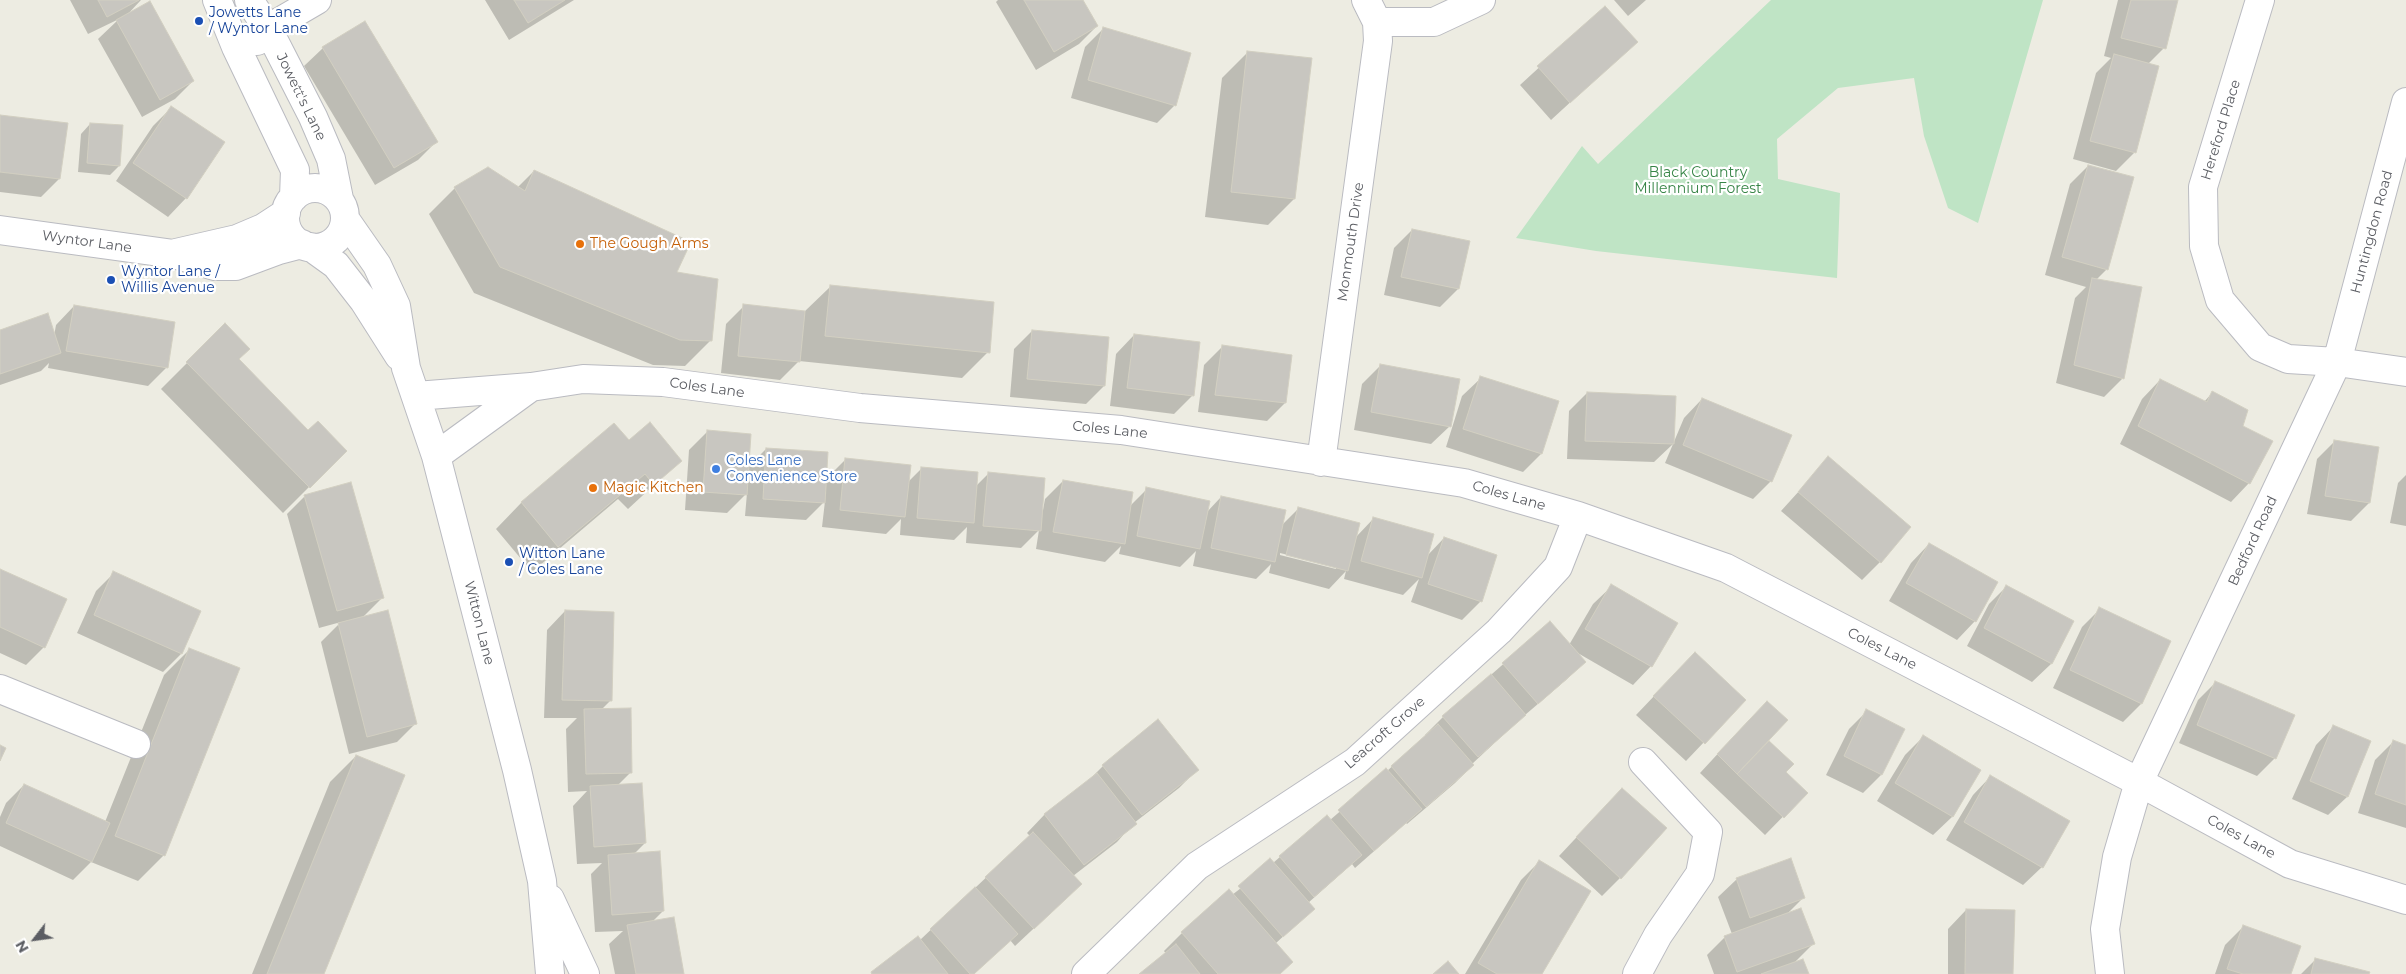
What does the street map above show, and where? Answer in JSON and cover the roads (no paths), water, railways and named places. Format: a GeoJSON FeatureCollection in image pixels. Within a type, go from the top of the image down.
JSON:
{"type":"FeatureCollection","features":[{"type":"Feature","properties":{"kind":"street"},"geometry":{"type":"LineString","coordinates":[[217,0],[236,47],[295,170],[290,205],[289,231],[294,239],[306,246],[330,244],[343,229],[342,209],[331,192],[311,188],[290,205]]}},
{"type":"Feature","properties":{"kind":"street","name":"Jowett's Lane"},"geometry":{"type":"LineString","coordinates":[[249,0],[268,28],[313,117],[331,159],[342,209]]}},
{"type":"Feature","properties":{"kind":"street"},"geometry":{"type":"LineString","coordinates":[[263,103],[270,70],[258,50],[257,35],[317,0]]}},
{"type":"Feature","properties":{"kind":"street","name":"Monmouth Drive"},"geometry":{"type":"LineString","coordinates":[[1322,462],[1378,41],[1371,11],[1434,22],[1481,0]]}},
{"type":"Feature","properties":{"kind":"street","name":"Hereford Place"},"geometry":{"type":"LineString","coordinates":[[2260,0],[2203,187],[2204,246],[2220,300],[2260,347],[2288,359],[2337,362]]}},
{"type":"Feature","properties":{"kind":"street","name":"Huntingdon Road"},"geometry":{"type":"LineString","coordinates":[[2337,362],[2406,102]]}},
{"type":"Feature","properties":{"kind":"street","name":"Wyntor Lane"},"geometry":{"type":"LineString","coordinates":[[174,254],[238,239],[263,228],[290,205]]}},
{"type":"Feature","properties":{"kind":"street","name":"Witton Lane"},"geometry":{"type":"LineString","coordinates":[[342,209],[377,265],[396,306],[406,368],[436,456],[517,770],[542,882],[550,974]]}},
{"type":"Feature","properties":{"kind":"street","name":"Wyntor Lane"},"geometry":{"type":"LineString","coordinates":[[0,230],[174,254],[215,266],[236,266],[279,250],[306,246]]}},
{"type":"Feature","properties":{"kind":"street","name":"Witton Lane"},"geometry":{"type":"LineString","coordinates":[[306,246],[336,265],[369,308],[406,368]]}},
{"type":"Feature","properties":{"kind":"street"},"geometry":{"type":"LineString","coordinates":[[2337,362],[2406,372]]}},
{"type":"Feature","properties":{"kind":"street","name":"Bedford Road"},"geometry":{"type":"LineString","coordinates":[[2110,974],[2105,928],[2117,858],[2139,782],[2337,362]]}},
{"type":"Feature","properties":{"kind":"street","name":"Coles Lane"},"geometry":{"type":"LineString","coordinates":[[416,396],[530,387],[583,379],[663,382],[860,408],[1121,430],[1464,483],[1578,516],[1726,568],[2139,782],[2290,864],[2406,900]]}},
{"type":"Feature","properties":{"kind":"street","name":"Coles Lane"},"geometry":{"type":"LineString","coordinates":[[436,456],[530,387]]}},
{"type":"Feature","properties":{"kind":"street","name":"Leacroft Grove"},"geometry":{"type":"LineString","coordinates":[[1086,974],[1197,866],[1355,762],[1499,631],[1558,567],[1578,516]]}},
{"type":"Feature","properties":{"kind":"street"},"geometry":{"type":"LineString","coordinates":[[0,689],[136,744]]}},
{"type":"Feature","properties":{"kind":"street"},"geometry":{"type":"LineString","coordinates":[[1638,974],[1658,935],[1700,874],[1708,832],[1643,762]]}},
{"type":"Feature","properties":{"kind":"street","name":"Witton Lane"},"geometry":{"type":"LineString","coordinates":[[542,882],[585,974]]}},
{"type":"Feature","properties":{"kind":"place","name":"Jowetts Lane / Wyntor Lane"},"geometry":{"type":"Point","coordinates":[199,21]}},
{"type":"Feature","properties":{"kind":"place","name":"The Gough Arms"},"geometry":{"type":"Point","coordinates":[580,244]}},
{"type":"Feature","properties":{"kind":"place","name":"Wyntor Lane / Willis Avenue"},"geometry":{"type":"Point","coordinates":[111,280]}},
{"type":"Feature","properties":{"kind":"place","name":"Coles Lane Convenience Store"},"geometry":{"type":"Point","coordinates":[716,469]}},
{"type":"Feature","properties":{"kind":"place","name":"Magic Kitchen"},"geometry":{"type":"Point","coordinates":[593,488]}},
{"type":"Feature","properties":{"kind":"place","name":"Witton Lane / Coles Lane"},"geometry":{"type":"Point","coordinates":[509,562]}},
{"type":"Feature","properties":{"kind":"park label","name":"Black Country Millennium Forest"},"geometry":{"type":"Point","coordinates":[1698,182]}}]}
